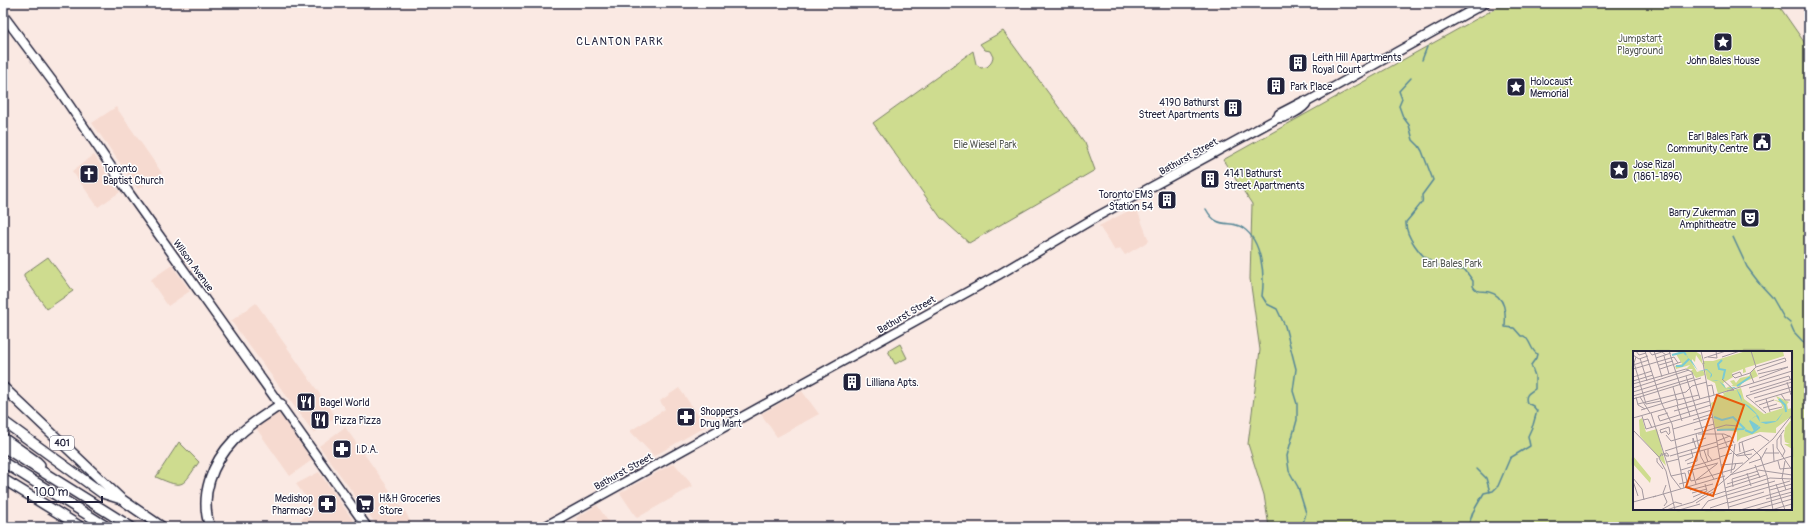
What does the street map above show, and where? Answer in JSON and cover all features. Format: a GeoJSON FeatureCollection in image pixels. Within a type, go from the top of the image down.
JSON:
{"type":"FeatureCollection","features":[{"type":"Feature","properties":{"kind":"highway","name":"401"},"geometry":{"type":"LineString","coordinates":[[3,387],[122,499],[162,527]]}},
{"type":"Feature","properties":{"kind":"highway"},"geometry":{"type":"LineString","coordinates":[[210,527],[206,514],[206,496],[216,465],[234,439],[252,424],[281,404]]}},
{"type":"Feature","properties":{"kind":"highway"},"geometry":{"type":"LineString","coordinates":[[3,421],[102,493],[122,499]]}},
{"type":"Feature","properties":{"kind":"highway"},"geometry":{"type":"LineString","coordinates":[[3,438],[37,462],[45,473]]}},
{"type":"Feature","properties":{"kind":"highway"},"geometry":{"type":"LineString","coordinates":[[3,447],[131,527]]}},
{"type":"Feature","properties":{"kind":"highway"},"geometry":{"type":"LineString","coordinates":[[3,462],[107,527]]}},
{"type":"Feature","properties":{"kind":"highway"},"geometry":{"type":"LineString","coordinates":[[3,479],[81,527]]}},
{"type":"Feature","properties":{"kind":"main road","name":"Bathurst Street"},"geometry":{"type":"LineString","coordinates":[[544,527],[998,275],[1098,216],[1278,118],[1279,114],[1290,107],[1304,101],[1307,102],[1485,3]]}},
{"type":"Feature","properties":{"kind":"main road","name":"Wilson Avenue"},"geometry":{"type":"LineString","coordinates":[[3,15],[58,90],[129,193],[368,527]]}},
{"type":"Feature","properties":{"kind":"shaded area"},"geometry":{"type":"Polygon","coordinates":[[[116,107],[162,173],[138,189],[92,123],[116,107]]]}},
{"type":"Feature","properties":{"kind":"shaded area"},"geometry":{"type":"Polygon","coordinates":[[[94,155],[120,192],[98,207],[72,171],[94,155]]]}},
{"type":"Feature","properties":{"kind":"shaded area"},"geometry":{"type":"Polygon","coordinates":[[[1136,207],[1149,241],[1125,255],[1120,248],[1115,251],[1099,226],[1136,207]]]}},
{"type":"Feature","properties":{"kind":"shaded area"},"geometry":{"type":"Polygon","coordinates":[[[172,265],[190,291],[168,306],[150,280],[172,265]]]}},
{"type":"Feature","properties":{"kind":"shaded area"},"geometry":{"type":"Polygon","coordinates":[[[256,303],[336,417],[314,433],[231,321],[256,303]]]}},
{"type":"Feature","properties":{"kind":"shaded area"},"geometry":{"type":"Polygon","coordinates":[[[679,388],[706,426],[654,456],[630,431],[665,409],[660,401],[679,388]]]}},
{"type":"Feature","properties":{"kind":"shaded area"},"geometry":{"type":"Polygon","coordinates":[[[802,391],[819,414],[777,437],[761,414],[802,391]]]}},
{"type":"Feature","properties":{"kind":"shaded area"},"geometry":{"type":"Polygon","coordinates":[[[278,412],[312,460],[290,476],[256,428],[278,412]]]}},
{"type":"Feature","properties":{"kind":"shaded area"},"geometry":{"type":"Polygon","coordinates":[[[345,427],[406,513],[413,527],[378,527],[319,446],[345,427]]]}},
{"type":"Feature","properties":{"kind":"shaded area"},"geometry":{"type":"Polygon","coordinates":[[[674,463],[693,486],[637,518],[620,493],[674,463]]]}},
{"type":"Feature","properties":{"kind":"shaded area"},"geometry":{"type":"Polygon","coordinates":[[[319,472],[358,527],[312,527],[296,524],[314,509],[296,484],[319,472]]]}},
{"type":"Feature","properties":{"kind":"shaded area"},"geometry":{"type":"Polygon","coordinates":[[[597,505],[612,527],[582,527],[576,518],[597,505]]]}},
{"type":"Feature","properties":{"kind":"green space","name":"Earl Bales Park"},"geometry":{"type":"Polygon","coordinates":[[[1505,3],[1777,3],[1809,49],[1809,527],[1269,527],[1264,495],[1248,444],[1260,350],[1250,279],[1252,204],[1223,160],[1505,3]]]}},
{"type":"Feature","properties":{"kind":"green space","name":"Elie Wiesel Park"},"geometry":{"type":"Polygon","coordinates":[[[1003,31],[1085,143],[1095,170],[969,243],[941,218],[873,123],[973,51],[976,64],[981,68],[987,67],[991,63],[993,57],[990,51],[985,50],[980,44],[1003,31]]]}},
{"type":"Feature","properties":{"kind":"green space"},"geometry":{"type":"Polygon","coordinates":[[[48,257],[73,291],[47,309],[24,277],[24,274],[48,257]]]}},
{"type":"Feature","properties":{"kind":"green space"},"geometry":{"type":"Polygon","coordinates":[[[900,344],[907,358],[895,364],[888,351],[900,344]]]}},
{"type":"Feature","properties":{"kind":"green space"},"geometry":{"type":"Polygon","coordinates":[[[179,442],[199,462],[186,481],[173,484],[156,477],[179,442]]]}},
{"type":"Feature","properties":{"kind":"waterway"},"geometry":{"type":"LineString","coordinates":[[1422,60],[1427,47]]}},
{"type":"Feature","properties":{"kind":"waterway"},"geometry":{"type":"LineString","coordinates":[[1411,78],[1399,91],[1402,99],[1399,106],[1403,117],[1409,125],[1413,140],[1422,151],[1433,180],[1422,195],[1422,202],[1406,222],[1408,233],[1414,245],[1428,259],[1444,267],[1465,270],[1473,281],[1473,286],[1476,290],[1489,292],[1499,297],[1504,306],[1505,327],[1514,328],[1521,336],[1524,336],[1537,354],[1531,365],[1535,376],[1535,389],[1528,394],[1526,398],[1527,403],[1533,406],[1537,411],[1528,436],[1530,446],[1510,458],[1498,486],[1493,491],[1484,493],[1473,512],[1468,527]]}},
{"type":"Feature","properties":{"kind":"waterway"},"geometry":{"type":"LineString","coordinates":[[1206,209],[1215,220],[1243,228],[1254,241],[1261,259],[1263,278],[1262,296],[1267,304],[1277,309],[1285,326],[1296,369],[1293,391],[1297,404],[1297,420],[1287,456],[1289,471],[1298,487],[1306,513],[1302,527]]}},
{"type":"Feature","properties":{"kind":"waterway"},"geometry":{"type":"LineString","coordinates":[[1733,237],[1747,267],[1772,297],[1784,318],[1790,323],[1794,332],[1809,348]]}},
{"type":"Feature","properties":{"kind":"waterway"},"geometry":{"type":"LineString","coordinates":[[1477,469],[1486,478],[1490,492]]}},
{"type":"Feature","properties":{"kind":"place","name":"John Bales House"},"geometry":{"type":"Point","coordinates":[1723,42]}},
{"type":"Feature","properties":{"kind":"place","name":"Leith Hill Apartments Royal Court"},"geometry":{"type":"Point","coordinates":[1298,63]}},
{"type":"Feature","properties":{"kind":"place","name":"Park Place"},"geometry":{"type":"Point","coordinates":[1276,86]}},
{"type":"Feature","properties":{"kind":"place","name":"Holocaust Memorial"},"geometry":{"type":"Point","coordinates":[1516,87]}},
{"type":"Feature","properties":{"kind":"place","name":"4190 Bathurst Street Apartments"},"geometry":{"type":"Point","coordinates":[1233,108]}},
{"type":"Feature","properties":{"kind":"place","name":"Earl Bales Park Community Centre"},"geometry":{"type":"Point","coordinates":[1762,142]}},
{"type":"Feature","properties":{"kind":"place","name":"Jose Rizal (1861-1896)"},"geometry":{"type":"Point","coordinates":[1619,170]}},
{"type":"Feature","properties":{"kind":"place","name":"Toronto Baptist Church"},"geometry":{"type":"Point","coordinates":[89,174]}},
{"type":"Feature","properties":{"kind":"place","name":"4141 Bathurst Street Apartments"},"geometry":{"type":"Point","coordinates":[1210,179]}},
{"type":"Feature","properties":{"kind":"place","name":"Toronto EMS Station 54"},"geometry":{"type":"Point","coordinates":[1167,200]}},
{"type":"Feature","properties":{"kind":"place","name":"Barry Zukerman Amphitheatre"},"geometry":{"type":"Point","coordinates":[1750,218]}},
{"type":"Feature","properties":{"kind":"place","name":"Lilliana Apts."},"geometry":{"type":"Point","coordinates":[852,382]}},
{"type":"Feature","properties":{"kind":"place","name":"Bagel World"},"geometry":{"type":"Point","coordinates":[306,402]}},
{"type":"Feature","properties":{"kind":"place","name":"Shoppers Drug Mart"},"geometry":{"type":"Point","coordinates":[686,417]}},
{"type":"Feature","properties":{"kind":"place","name":"Pizza Pizza"},"geometry":{"type":"Point","coordinates":[320,420]}},
{"type":"Feature","properties":{"kind":"place","name":"I.D.A."},"geometry":{"type":"Point","coordinates":[342,449]}},
{"type":"Feature","properties":{"kind":"place","name":"Medishop Pharmacy"},"geometry":{"type":"Point","coordinates":[327,504]}},
{"type":"Feature","properties":{"kind":"place","name":"H&H Groceries Store"},"geometry":{"type":"Point","coordinates":[365,504]}},
{"type":"Feature","properties":{"kind":"district","name":"CLANTON PARK"},"geometry":{"type":"Point","coordinates":[620,41]}},
{"type":"Feature","properties":{"kind":"park label","name":"Jumpstart Playground"},"geometry":{"type":"Point","coordinates":[1640,44]}}]}
